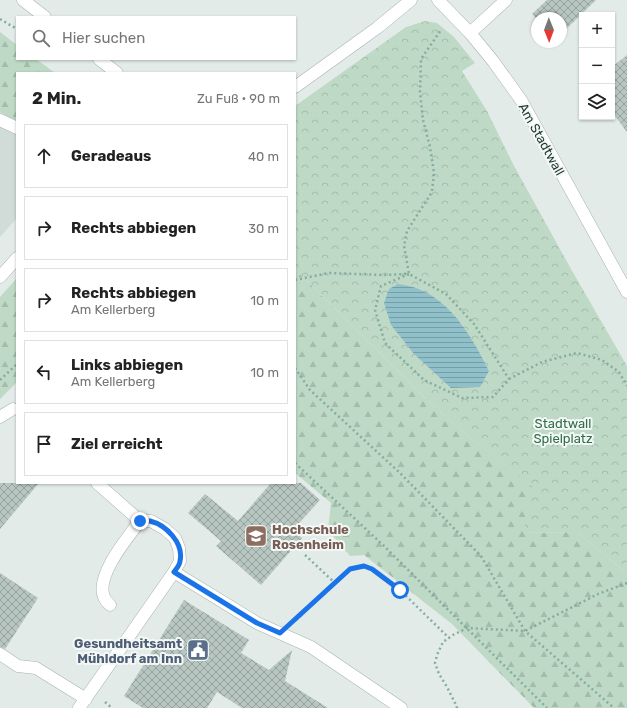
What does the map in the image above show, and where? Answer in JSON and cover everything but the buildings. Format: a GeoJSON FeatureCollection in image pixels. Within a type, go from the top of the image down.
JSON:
{"type":"FeatureCollection","features":[{"type":"Feature","properties":{"kind":"street"},"geometry":{"type":"LineString","coordinates":[[23,0],[44,16]]}},
{"type":"Feature","properties":{"kind":"street"},"geometry":{"type":"LineString","coordinates":[[296,86],[376,28],[411,0]]}},
{"type":"Feature","properties":{"kind":"street","name":"Am Stadtwall"},"geometry":{"type":"LineString","coordinates":[[438,0],[470,33],[493,61],[521,100],[627,292]]}},
{"type":"Feature","properties":{"kind":"street"},"geometry":{"type":"LineString","coordinates":[[470,33],[506,0]]}},
{"type":"Feature","properties":{"kind":"street"},"geometry":{"type":"LineString","coordinates":[[100,60],[116,72]]}},
{"type":"Feature","properties":{"kind":"street"},"geometry":{"type":"LineString","coordinates":[[0,120],[16,128]]}},
{"type":"Feature","properties":{"kind":"street"},"geometry":{"type":"LineString","coordinates":[[0,277],[16,259]]}},
{"type":"Feature","properties":{"kind":"street"},"geometry":{"type":"LineString","coordinates":[[0,417],[12,409]]}},
{"type":"Feature","properties":{"kind":"street"},"geometry":{"type":"LineString","coordinates":[[0,654],[18,666],[36,668],[82,704],[174,572],[180,561],[179,548],[175,538],[165,529],[151,521],[140,521],[98,484]]}},
{"type":"Feature","properties":{"kind":"street"},"geometry":{"type":"LineString","coordinates":[[110,605],[104,597],[102,586],[107,572],[117,552],[140,521]]}},
{"type":"Feature","properties":{"kind":"street"},"geometry":{"type":"LineString","coordinates":[[174,572],[257,623],[311,647],[402,708]]}},
{"type":"Feature","properties":{"kind":"path"},"geometry":{"type":"LineString","coordinates":[[409,274],[404,246],[407,231],[432,192],[434,173],[430,147],[423,120],[420,92],[422,59],[443,27],[453,16]]}},
{"type":"Feature","properties":{"kind":"path"},"geometry":{"type":"LineString","coordinates":[[0,19],[16,28]]}},
{"type":"Feature","properties":{"kind":"path"},"geometry":{"type":"LineString","coordinates":[[296,280],[329,273],[383,275],[409,274],[446,294],[474,324],[509,379]]}},
{"type":"Feature","properties":{"kind":"path"},"geometry":{"type":"LineString","coordinates":[[409,274],[381,286],[375,310],[385,343],[424,380],[462,398],[493,397],[509,379],[542,362],[577,353],[602,360],[619,372],[627,386]]}},
{"type":"Feature","properties":{"kind":"path"},"geometry":{"type":"LineString","coordinates":[[0,380],[16,365]]}},
{"type":"Feature","properties":{"kind":"path"},"geometry":{"type":"LineString","coordinates":[[296,369],[310,390],[400,473],[481,556],[524,631],[614,708]]}},
{"type":"Feature","properties":{"kind":"path"},"geometry":{"type":"LineString","coordinates":[[296,464],[383,545],[547,708]]}},
{"type":"Feature","properties":{"kind":"path"},"geometry":{"type":"LineString","coordinates":[[306,555],[335,584]]}},
{"type":"Feature","properties":{"kind":"path"},"geometry":{"type":"LineString","coordinates":[[280,633],[350,569],[364,566],[372,569],[400,590],[450,638]]}},
{"type":"Feature","properties":{"kind":"path"},"geometry":{"type":"LineString","coordinates":[[456,708],[435,663],[443,642],[468,628],[524,631],[598,594],[627,583]]}},
{"type":"Feature","properties":{"kind":"shaded area"},"geometry":{"type":"Polygon","coordinates":[[[0,112],[16,121],[16,219],[0,237],[0,112]]]}},
{"type":"Feature","properties":{"kind":"green space","name":"Stadtwall Spielplatz"},"geometry":{"type":"Polygon","coordinates":[[[425,21],[437,23],[454,37],[475,63],[462,71],[487,111],[513,164],[627,366],[627,574],[578,532],[523,533],[533,487],[469,437],[423,396],[296,270],[296,105],[406,27],[425,21]]]}},
{"type":"Feature","properties":{"kind":"green space"},"geometry":{"type":"Polygon","coordinates":[[[0,32],[16,44],[16,60],[37,60],[54,72],[16,72],[16,121],[0,112],[0,32]]]}},
{"type":"Feature","properties":{"kind":"green space"},"geometry":{"type":"Polygon","coordinates":[[[296,270],[423,396],[469,437],[534,487],[524,533],[578,532],[627,574],[627,708],[534,708],[452,624],[364,555],[350,556],[328,530],[331,503],[296,474],[296,270]]]}},
{"type":"Feature","properties":{"kind":"green space"},"geometry":{"type":"Polygon","coordinates":[[[16,279],[16,383],[0,399],[0,297],[16,279]]]}},
{"type":"Feature","properties":{"kind":"water"},"geometry":{"type":"Polygon","coordinates":[[[398,284],[414,287],[429,294],[440,302],[460,322],[476,346],[489,371],[480,387],[451,388],[414,354],[391,325],[384,303],[389,289],[398,284]]]}},
{"type":"Feature","properties":{"kind":"place","name":"Hochschule Rosenheim"},"geometry":{"type":"Point","coordinates":[256,536]}},
{"type":"Feature","properties":{"kind":"place","name":"Gesundheitsamt Mühldorf am Inn"},"geometry":{"type":"Point","coordinates":[198,650]}},
{"type":"Feature","properties":{"kind":"route"},"geometry":{"type":"LineString","coordinates":[[140,521],[151,521],[165,529],[175,538],[179,548],[180,561],[174,572],[257,623],[280,633],[329,590],[350,569],[364,566],[372,569],[400,590]]}}]}
